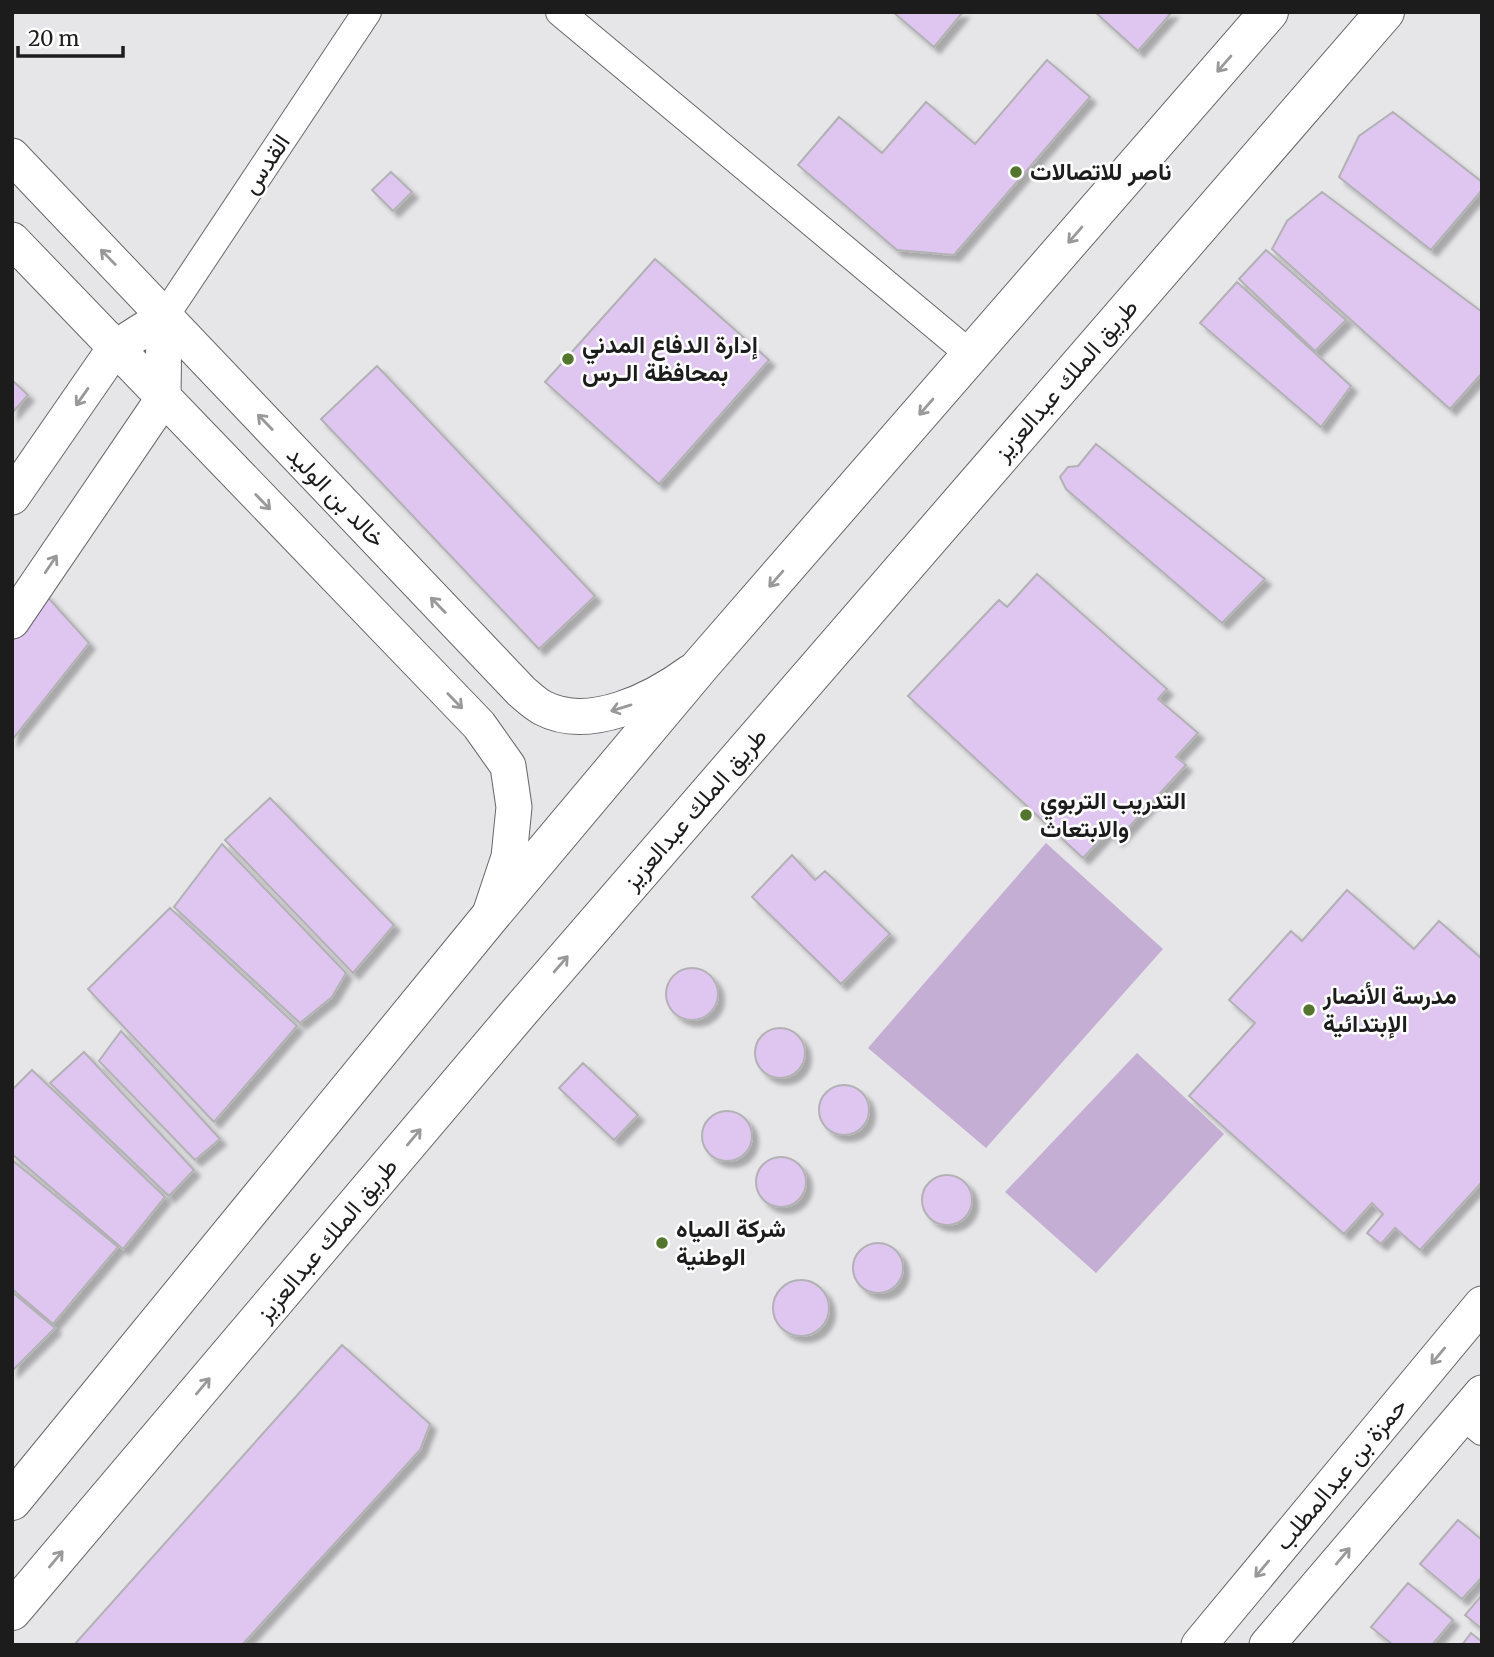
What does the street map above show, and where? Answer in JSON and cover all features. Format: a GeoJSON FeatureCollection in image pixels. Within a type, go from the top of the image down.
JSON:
{"type":"FeatureCollection","features":[{"type":"Feature","properties":{"kind":"highway"},"geometry":{"type":"LineString","coordinates":[[12,1501],[488,919],[702,664],[1269,12]]}},
{"type":"Feature","properties":{"kind":"highway","name":"طريق الملك عبدالعزيز"},"geometry":{"type":"LineString","coordinates":[[12,1611],[521,1010],[1385,12]]}},
{"type":"Feature","properties":{"kind":"street","name":"القدس"},"geometry":{"type":"LineString","coordinates":[[12,497],[115,348],[164,317],[367,12]]}},
{"type":"Feature","properties":{"kind":"street"},"geometry":{"type":"LineString","coordinates":[[560,12],[971,355]]}},
{"type":"Feature","properties":{"kind":"street","name":"خالد بن الوليد"},"geometry":{"type":"LineString","coordinates":[[12,156],[521,691],[542,708],[571,717],[600,714],[635,703],[671,686],[702,664]]}},
{"type":"Feature","properties":{"kind":"street"},"geometry":{"type":"LineString","coordinates":[[12,240],[478,725],[508,766],[514,807],[509,857],[488,919]]}},
{"type":"Feature","properties":{"kind":"street"},"geometry":{"type":"LineString","coordinates":[[12,621],[163,399],[164,317]]}},
{"type":"Feature","properties":{"kind":"street","name":"حمزة بن عبدالمطلب"},"geometry":{"type":"LineString","coordinates":[[1199,1645],[1482,1304]]}},
{"type":"Feature","properties":{"kind":"street"},"geometry":{"type":"LineString","coordinates":[[1267,1645],[1475,1413]]}},
{"type":"Feature","properties":{"kind":"shaded area"},"geometry":{"type":"Polygon","coordinates":[[[1046,843],[1163,949],[986,1148],[868,1048],[1046,843]]]}},
{"type":"Feature","properties":{"kind":"shaded area"},"geometry":{"type":"Polygon","coordinates":[[[1137,1053],[1224,1134],[1096,1273],[1005,1192],[1137,1053]]]}},
{"type":"Feature","properties":{"kind":"building"},"geometry":{"type":"Polygon","coordinates":[[[893,12],[963,12],[934,47],[893,12]]]}},
{"type":"Feature","properties":{"kind":"building"},"geometry":{"type":"Polygon","coordinates":[[[1095,12],[1172,12],[1138,51],[1095,12]]]}},
{"type":"Feature","properties":{"kind":"building"},"geometry":{"type":"Polygon","coordinates":[[[1047,60],[1090,97],[954,255],[897,250],[798,165],[839,117],[882,153],[926,102],[975,144],[1047,60]]]}},
{"type":"Feature","properties":{"kind":"building"},"geometry":{"type":"Polygon","coordinates":[[[1393,112],[1482,182],[1482,190],[1431,250],[1339,177],[1359,136],[1393,112]]]}},
{"type":"Feature","properties":{"kind":"building"},"geometry":{"type":"Polygon","coordinates":[[[391,172],[412,192],[393,211],[372,190],[391,172]]]}},
{"type":"Feature","properties":{"kind":"building"},"geometry":{"type":"Polygon","coordinates":[[[1322,192],[1482,312],[1482,373],[1450,409],[1272,249],[1287,221],[1322,192]]]}},
{"type":"Feature","properties":{"kind":"building"},"geometry":{"type":"Polygon","coordinates":[[[1266,250],[1346,320],[1315,351],[1239,279],[1266,250]]]}},
{"type":"Feature","properties":{"kind":"building"},"geometry":{"type":"Polygon","coordinates":[[[655,259],[769,360],[659,484],[545,382],[655,259]]]}},
{"type":"Feature","properties":{"kind":"building"},"geometry":{"type":"Polygon","coordinates":[[[1237,282],[1351,386],[1321,427],[1200,323],[1237,282]]]}},
{"type":"Feature","properties":{"kind":"building"},"geometry":{"type":"Polygon","coordinates":[[[377,366],[595,596],[539,649],[321,419],[377,366]]]}},
{"type":"Feature","properties":{"kind":"building"},"geometry":{"type":"Polygon","coordinates":[[[12,380],[28,395],[12,413],[12,380]]]}},
{"type":"Feature","properties":{"kind":"building"},"geometry":{"type":"Polygon","coordinates":[[[1096,444],[1265,579],[1222,623],[1066,489],[1060,477],[1068,467],[1078,466],[1096,444]]]}},
{"type":"Feature","properties":{"kind":"building"},"geometry":{"type":"Polygon","coordinates":[[[1037,574],[1167,689],[1158,699],[1198,733],[1176,757],[1186,765],[1117,840],[1108,831],[1083,858],[908,696],[999,600],[1007,607],[1037,574]]]}},
{"type":"Feature","properties":{"kind":"building"},"geometry":{"type":"Polygon","coordinates":[[[44,593],[89,643],[12,740],[12,639],[44,593]]]}},
{"type":"Feature","properties":{"kind":"building"},"geometry":{"type":"Polygon","coordinates":[[[270,798],[394,925],[353,973],[225,840],[270,798]]]}},
{"type":"Feature","properties":{"kind":"building"},"geometry":{"type":"Polygon","coordinates":[[[222,844],[346,973],[332,997],[300,1023],[174,907],[222,844]]]}},
{"type":"Feature","properties":{"kind":"building"},"geometry":{"type":"Polygon","coordinates":[[[792,855],[815,880],[825,871],[890,934],[841,984],[752,897],[792,855]]]}},
{"type":"Feature","properties":{"kind":"building"},"geometry":{"type":"Polygon","coordinates":[[[1347,890],[1414,949],[1439,921],[1482,959],[1482,1182],[1420,1250],[1395,1228],[1381,1244],[1367,1233],[1383,1214],[1372,1203],[1344,1234],[1189,1096],[1255,1023],[1229,1000],[1291,931],[1302,941],[1347,890]]]}},
{"type":"Feature","properties":{"kind":"building"},"geometry":{"type":"Polygon","coordinates":[[[170,908],[297,1026],[214,1122],[88,989],[170,908]]]}},
{"type":"Feature","properties":{"kind":"building"},"geometry":{"type":"Polygon","coordinates":[[[692,968],[702,970],[710,976],[716,984],[716,1004],[710,1012],[702,1018],[692,1020],[682,1018],[674,1012],[668,1004],[666,994],[668,984],[674,976],[682,970],[692,968]]]}},
{"type":"Feature","properties":{"kind":"building"},"geometry":{"type":"Polygon","coordinates":[[[770,1029],[790,1029],[804,1043],[804,1063],[790,1077],[770,1077],[756,1063],[756,1043],[770,1029]]]}},
{"type":"Feature","properties":{"kind":"building"},"geometry":{"type":"Polygon","coordinates":[[[121,1031],[220,1139],[195,1160],[99,1061],[121,1031]]]}},
{"type":"Feature","properties":{"kind":"building"},"geometry":{"type":"Polygon","coordinates":[[[84,1052],[194,1170],[169,1196],[50,1083],[84,1052]]]}},
{"type":"Feature","properties":{"kind":"building"},"geometry":{"type":"Polygon","coordinates":[[[583,1063],[638,1115],[614,1140],[559,1088],[583,1063]]]}},
{"type":"Feature","properties":{"kind":"building"},"geometry":{"type":"Polygon","coordinates":[[[32,1070],[165,1197],[123,1249],[12,1154],[12,1090],[32,1070]]]}},
{"type":"Feature","properties":{"kind":"building"},"geometry":{"type":"Polygon","coordinates":[[[844,1085],[862,1092],[869,1110],[862,1128],[844,1135],[826,1128],[819,1110],[826,1092],[844,1085]]]}},
{"type":"Feature","properties":{"kind":"building"},"geometry":{"type":"Polygon","coordinates":[[[717,1112],[737,1112],[751,1126],[751,1146],[737,1160],[717,1160],[703,1146],[703,1126],[717,1112]]]}},
{"type":"Feature","properties":{"kind":"building"},"geometry":{"type":"Polygon","coordinates":[[[771,1158],[791,1158],[805,1172],[805,1192],[791,1206],[771,1206],[757,1192],[757,1172],[771,1158]]]}},
{"type":"Feature","properties":{"kind":"building"},"geometry":{"type":"Polygon","coordinates":[[[12,1160],[118,1247],[53,1324],[12,1289],[12,1160]]]}},
{"type":"Feature","properties":{"kind":"building"},"geometry":{"type":"Polygon","coordinates":[[[937,1176],[957,1176],[971,1190],[971,1210],[957,1224],[937,1224],[923,1210],[923,1190],[937,1176]]]}},
{"type":"Feature","properties":{"kind":"building"},"geometry":{"type":"Polygon","coordinates":[[[878,1243],[896,1250],[903,1268],[896,1286],[878,1293],[860,1286],[853,1268],[860,1250],[878,1243]]]}},
{"type":"Feature","properties":{"kind":"building"},"geometry":{"type":"Polygon","coordinates":[[[801,1280],[812,1282],[821,1288],[827,1297],[827,1319],[821,1328],[812,1334],[801,1336],[790,1334],[781,1328],[775,1319],[773,1308],[775,1297],[781,1288],[790,1282],[801,1280]]]}},
{"type":"Feature","properties":{"kind":"building"},"geometry":{"type":"Polygon","coordinates":[[[12,1292],[55,1328],[12,1371],[12,1292]]]}},
{"type":"Feature","properties":{"kind":"building"},"geometry":{"type":"Polygon","coordinates":[[[342,1345],[430,1424],[420,1450],[242,1645],[74,1645],[342,1345]]]}},
{"type":"Feature","properties":{"kind":"building"},"geometry":{"type":"Polygon","coordinates":[[[1458,1520],[1482,1540],[1482,1577],[1462,1599],[1420,1564],[1458,1520]]]}},
{"type":"Feature","properties":{"kind":"building"},"geometry":{"type":"Polygon","coordinates":[[[1408,1583],[1453,1620],[1432,1645],[1393,1645],[1371,1627],[1408,1583]]]}},
{"type":"Feature","properties":{"kind":"building"},"geometry":{"type":"Polygon","coordinates":[[[1482,1595],[1482,1629],[1465,1615],[1482,1595]]]}},
{"type":"Feature","properties":{"kind":"building"},"geometry":{"type":"Polygon","coordinates":[[[1471,1633],[1482,1642],[1482,1645],[1462,1645],[1471,1633]]]}},
{"type":"Feature","properties":{"kind":"place","name":"ناصر للاتصالات"},"geometry":{"type":"Point","coordinates":[1016,172]}},
{"type":"Feature","properties":{"kind":"place","name":"إدارة الدفاع المدني بمحافظة الـرس"},"geometry":{"type":"Point","coordinates":[568,359]}},
{"type":"Feature","properties":{"kind":"place","name":"التدريب التربوي والابتعاث"},"geometry":{"type":"Point","coordinates":[1026,815]}},
{"type":"Feature","properties":{"kind":"place","name":"مدرسة الأنصار الإبتدائية"},"geometry":{"type":"Point","coordinates":[1309,1010]}},
{"type":"Feature","properties":{"kind":"place","name":"شركة المياه الوطنية"},"geometry":{"type":"Point","coordinates":[662,1243]}}]}
